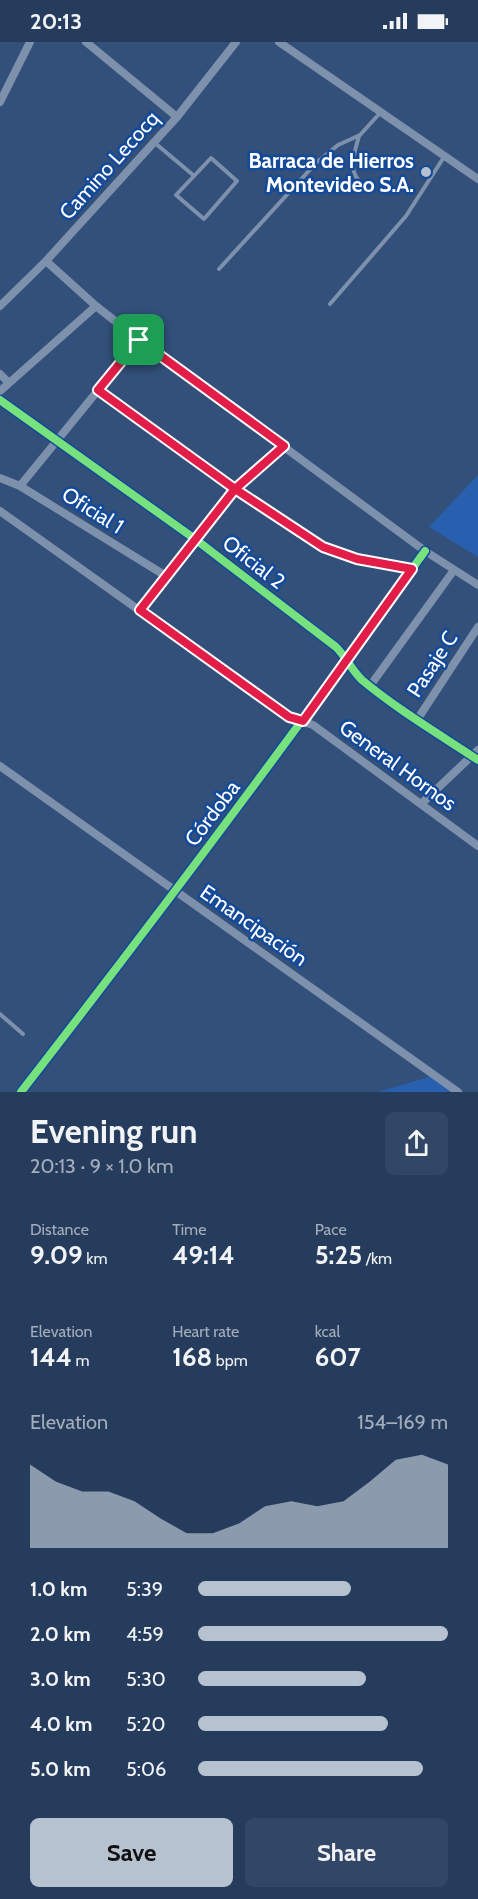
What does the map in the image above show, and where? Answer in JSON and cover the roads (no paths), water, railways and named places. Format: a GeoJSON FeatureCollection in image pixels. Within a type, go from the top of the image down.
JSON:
{"type":"FeatureCollection","features":[{"type":"Feature","properties":{"kind":"street"},"geometry":{"type":"LineString","coordinates":[[0,102],[30,42]]}},
{"type":"Feature","properties":{"kind":"street"},"geometry":{"type":"LineString","coordinates":[[86,42],[177,117]]}},
{"type":"Feature","properties":{"kind":"street","name":"Camino Lecocq"},"geometry":{"type":"LineString","coordinates":[[0,306],[46,261],[177,117],[236,42]]}},
{"type":"Feature","properties":{"kind":"street"},"geometry":{"type":"LineString","coordinates":[[279,42],[478,179]]}},
{"type":"Feature","properties":{"kind":"street"},"geometry":{"type":"LineString","coordinates":[[46,261],[96,306],[139,340],[424,551],[478,585]]}},
{"type":"Feature","properties":{"kind":"street"},"geometry":{"type":"LineString","coordinates":[[0,391],[96,306]]}},
{"type":"Feature","properties":{"kind":"street"},"geometry":{"type":"LineString","coordinates":[[20,486],[139,340]]}},
{"type":"Feature","properties":{"kind":"street"},"geometry":{"type":"LineString","coordinates":[[0,374],[9,383]]}},
{"type":"Feature","properties":{"kind":"street"},"geometry":{"type":"LineString","coordinates":[[98,390],[235,489],[323,547],[357,559],[412,569]]}},
{"type":"Feature","properties":{"kind":"street","name":"Oficial 2"},"geometry":{"type":"LineString","coordinates":[[0,400],[195,539],[347,658],[359,677],[370,686],[417,720],[476,755]]}},
{"type":"Feature","properties":{"kind":"street"},"geometry":{"type":"LineString","coordinates":[[140,610],[235,489],[284,446]]}},
{"type":"Feature","properties":{"kind":"street","name":"Oficial 1"},"geometry":{"type":"LineString","coordinates":[[0,478],[20,486],[166,576]]}},
{"type":"Feature","properties":{"kind":"street","name":"General Hornos"},"geometry":{"type":"LineString","coordinates":[[0,511],[289,717],[313,725],[478,846]]}},
{"type":"Feature","properties":{"kind":"street","name":"Córdoba"},"geometry":{"type":"LineString","coordinates":[[21,1092],[176,892],[303,721],[424,551]]}},
{"type":"Feature","properties":{"kind":"street"},"geometry":{"type":"LineString","coordinates":[[370,686],[454,570]]}},
{"type":"Feature","properties":{"kind":"street","name":"Pasaje C"},"geometry":{"type":"LineString","coordinates":[[417,720],[478,627]]}},
{"type":"Feature","properties":{"kind":"street"},"geometry":{"type":"LineString","coordinates":[[421,804],[476,755]]}},
{"type":"Feature","properties":{"kind":"street","name":"Emancipación"},"geometry":{"type":"LineString","coordinates":[[0,766],[458,1092]]}},
{"type":"Feature","properties":{"kind":"lane"},"geometry":{"type":"LineString","coordinates":[[365,186],[358,181],[352,171],[353,156],[360,135],[380,112]]}},
{"type":"Feature","properties":{"kind":"lane"},"geometry":{"type":"LineString","coordinates":[[219,269],[316,163],[338,145],[360,135]]}},
{"type":"Feature","properties":{"kind":"lane"},"geometry":{"type":"LineString","coordinates":[[154,142],[193,175]]}},
{"type":"Feature","properties":{"kind":"lane"},"geometry":{"type":"LineString","coordinates":[[330,304],[406,216],[445,156]]}},
{"type":"Feature","properties":{"kind":"lane"},"geometry":{"type":"LineString","coordinates":[[211,158],[237,181],[204,219],[176,195],[193,175],[211,158]]}},
{"type":"Feature","properties":{"kind":"lane"},"geometry":{"type":"LineString","coordinates":[[0,1014],[23,1034]]}},
{"type":"Feature","properties":{"kind":"place","name":"Barraca de Hierros Montevideo S.A."},"geometry":{"type":"Point","coordinates":[426,172]}}]}
